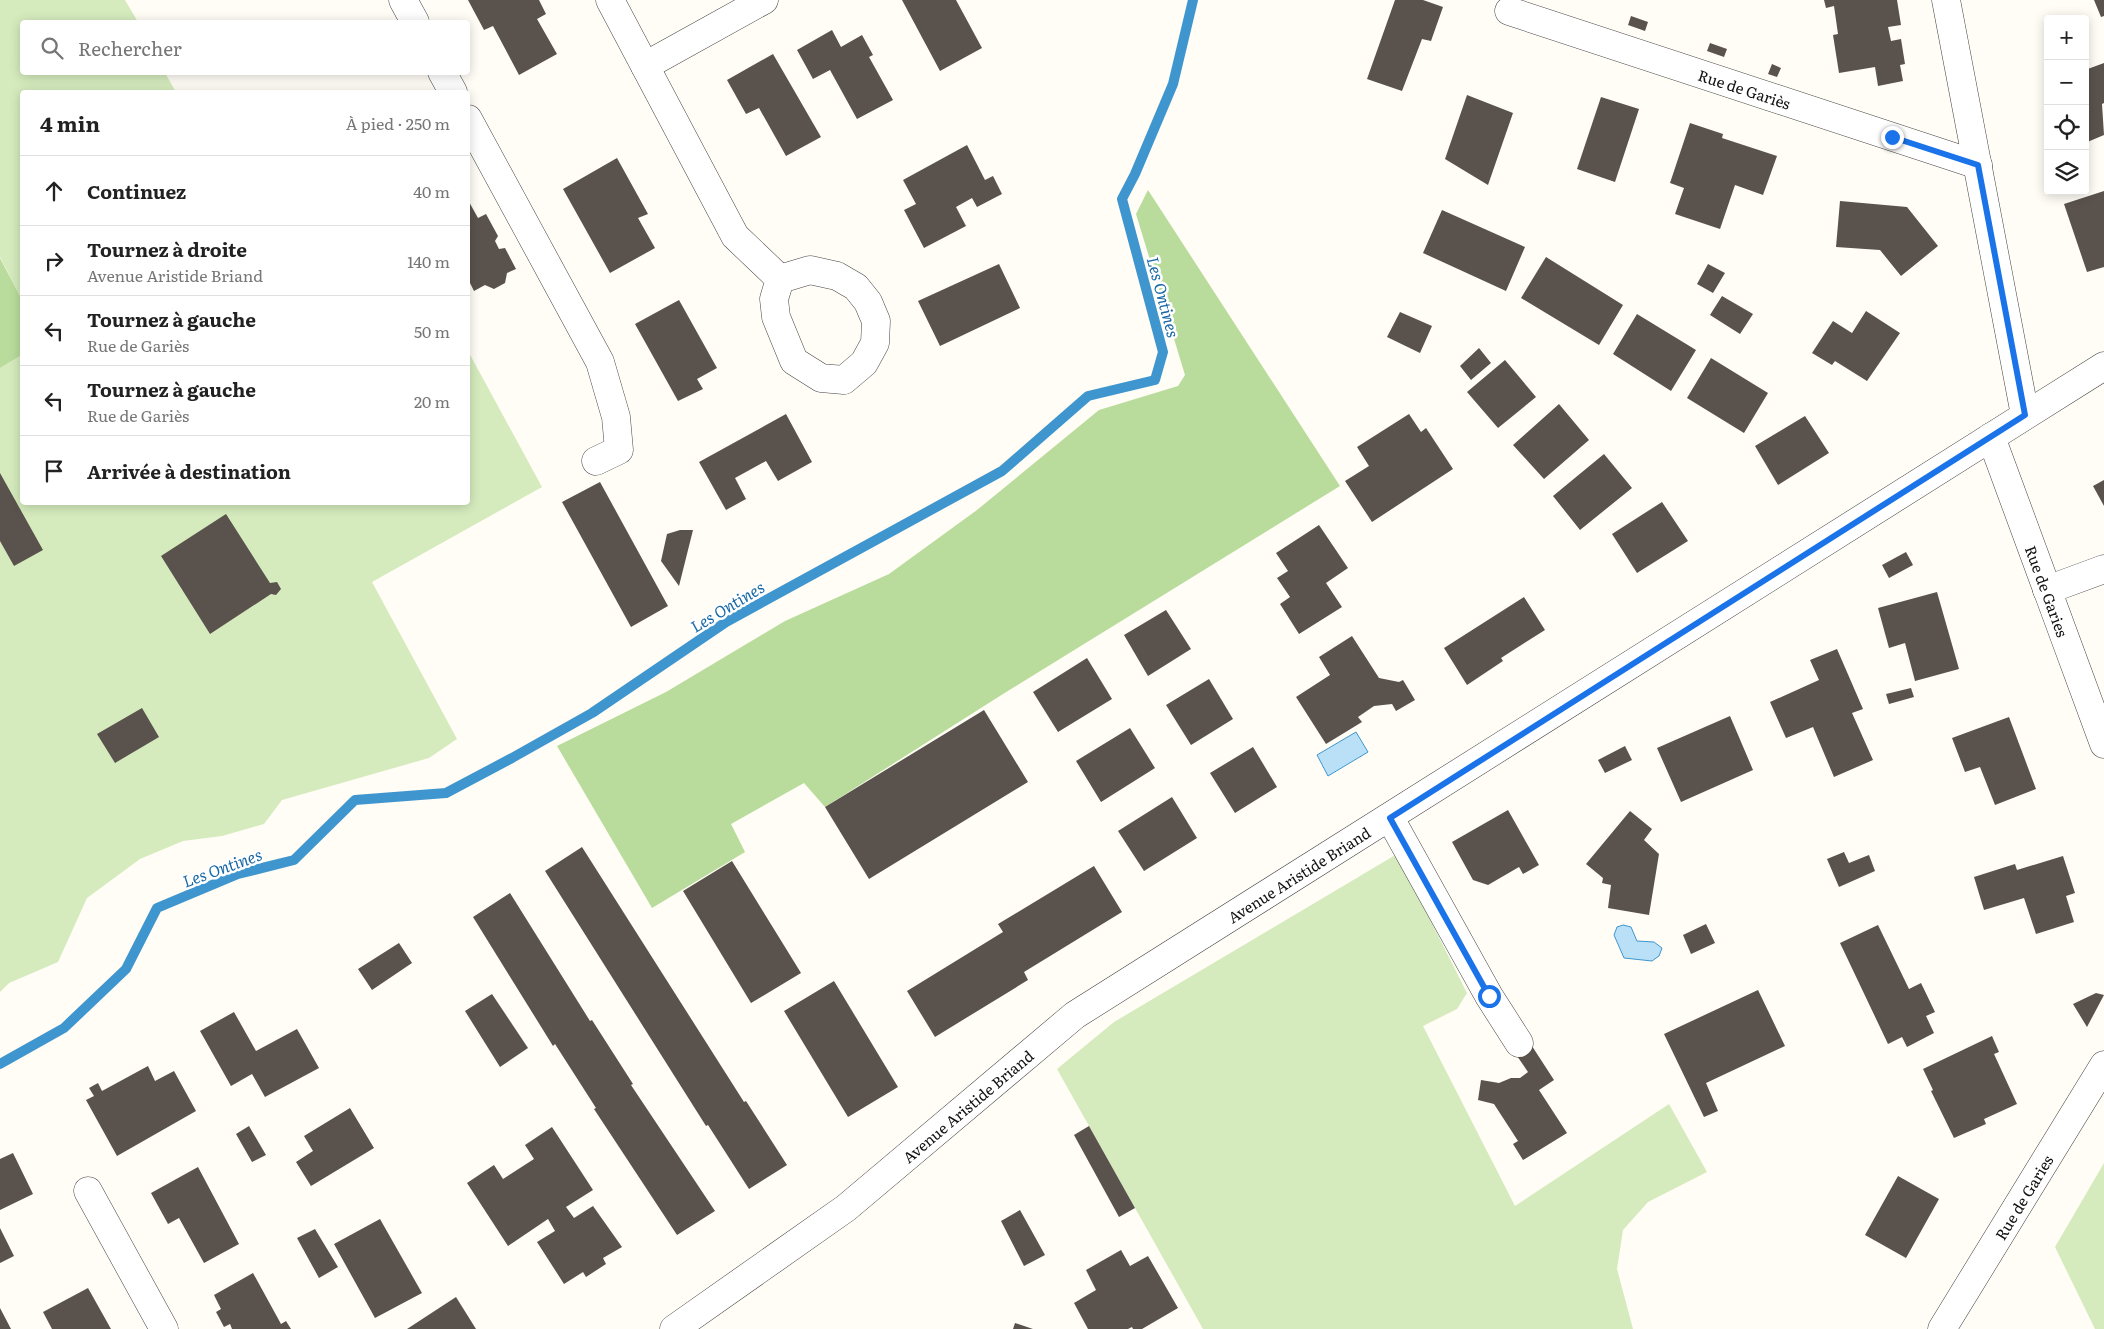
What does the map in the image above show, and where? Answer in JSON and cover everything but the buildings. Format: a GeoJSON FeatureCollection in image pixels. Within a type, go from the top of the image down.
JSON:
{"type":"FeatureCollection","features":[{"type":"Feature","properties":{"kind":"street"},"geometry":{"type":"LineString","coordinates":[[403,0],[414,20]]}},
{"type":"Feature","properties":{"kind":"street"},"geometry":{"type":"LineString","coordinates":[[610,0],[735,236],[780,279]]}},
{"type":"Feature","properties":{"kind":"street"},"geometry":{"type":"LineString","coordinates":[[645,66],[764,0]]}},
{"type":"Feature","properties":{"kind":"street"},"geometry":{"type":"LineString","coordinates":[[1946,0],[2025,415]]}},
{"type":"Feature","properties":{"kind":"street","name":"Rue de Gariès"},"geometry":{"type":"LineString","coordinates":[[1509,11],[1978,165]]}},
{"type":"Feature","properties":{"kind":"street"},"geometry":{"type":"LineString","coordinates":[[444,75],[452,90]]}},
{"type":"Feature","properties":{"kind":"street"},"geometry":{"type":"LineString","coordinates":[[470,123],[600,362],[616,417],[619,450],[596,462]]}},
{"type":"Feature","properties":{"kind":"street","name":"Avenue Aristide Briand"},"geometry":{"type":"LineString","coordinates":[[674,1329],[846,1208],[1075,1015],[2104,366]]}},
{"type":"Feature","properties":{"kind":"street","name":"Rue de Garies"},"geometry":{"type":"LineString","coordinates":[[1991,437],[2104,744]]}},
{"type":"Feature","properties":{"kind":"street"},"geometry":{"type":"LineString","coordinates":[[2047,590],[2104,569]]}},
{"type":"Feature","properties":{"kind":"street"},"geometry":{"type":"LineString","coordinates":[[1390,818],[1489,996],[1519,1043]]}},
{"type":"Feature","properties":{"kind":"street","name":"Rue de Garies"},"geometry":{"type":"LineString","coordinates":[[1942,1329],[2104,1065]]}},
{"type":"Feature","properties":{"kind":"street"},"geometry":{"type":"LineString","coordinates":[[88,1191],[164,1329]]}},
{"type":"Feature","properties":{"kind":"green space"},"geometry":{"type":"Polygon","coordinates":[[[0,0],[125,0],[137,20],[20,20],[20,75],[166,75],[175,90],[20,90],[20,296],[0,257],[0,0]]]}},
{"type":"Feature","properties":{"kind":"green space"},"geometry":{"type":"Polygon","coordinates":[[[1148,190],[1340,486],[1003,694],[825,807],[804,783],[731,824],[745,852],[652,908],[557,746],[666,692],[785,621],[889,574],[977,510],[1099,410],[1178,386],[1185,375],[1136,214],[1148,190]]]}},
{"type":"Feature","properties":{"kind":"green space"},"geometry":{"type":"Polygon","coordinates":[[[0,258],[20,296],[20,356],[0,368],[0,258]]]}},
{"type":"Feature","properties":{"kind":"green space"},"geometry":{"type":"Polygon","coordinates":[[[470,355],[542,487],[372,582],[457,739],[429,758],[282,800],[264,824],[222,836],[183,841],[140,859],[87,898],[58,962],[9,983],[0,992],[0,368],[20,356],[20,505],[470,505],[470,355]]]}},
{"type":"Feature","properties":{"kind":"green space"},"geometry":{"type":"Polygon","coordinates":[[[1397,854],[1467,993],[1457,1009],[1423,1026],[1515,1206],[1669,1104],[1707,1172],[1648,1202],[1623,1230],[1617,1269],[1633,1329],[1203,1329],[1057,1069],[1114,1022],[1397,854]]]}},
{"type":"Feature","properties":{"kind":"green space"},"geometry":{"type":"Polygon","coordinates":[[[2104,1163],[2104,1329],[2095,1329],[2055,1247],[2104,1163]]]}},
{"type":"Feature","properties":{"kind":"water"},"geometry":{"type":"Polygon","coordinates":[[[1356,732],[1368,752],[1328,776],[1317,755],[1356,732]]]}},
{"type":"Feature","properties":{"kind":"water"},"geometry":{"type":"Polygon","coordinates":[[[1623,925],[1631,927],[1637,941],[1654,942],[1662,948],[1659,956],[1652,961],[1624,958],[1614,935],[1617,927],[1623,925]]]}},
{"type":"Feature","properties":{"kind":"waterway","name":"Les Ontines"},"geometry":{"type":"LineString","coordinates":[[0,1064],[64,1028],[126,969],[157,908],[238,874],[294,860],[355,800],[446,793],[592,713],[726,622],[1002,471],[1088,396],[1155,380],[1163,352],[1122,199],[1135,174],[1173,84],[1193,0]]}},
{"type":"Feature","properties":{"kind":"route"},"geometry":{"type":"LineString","coordinates":[[1489,996],[1390,818],[2025,415],[2016,376],[1978,165],[1892,137]]}}]}
